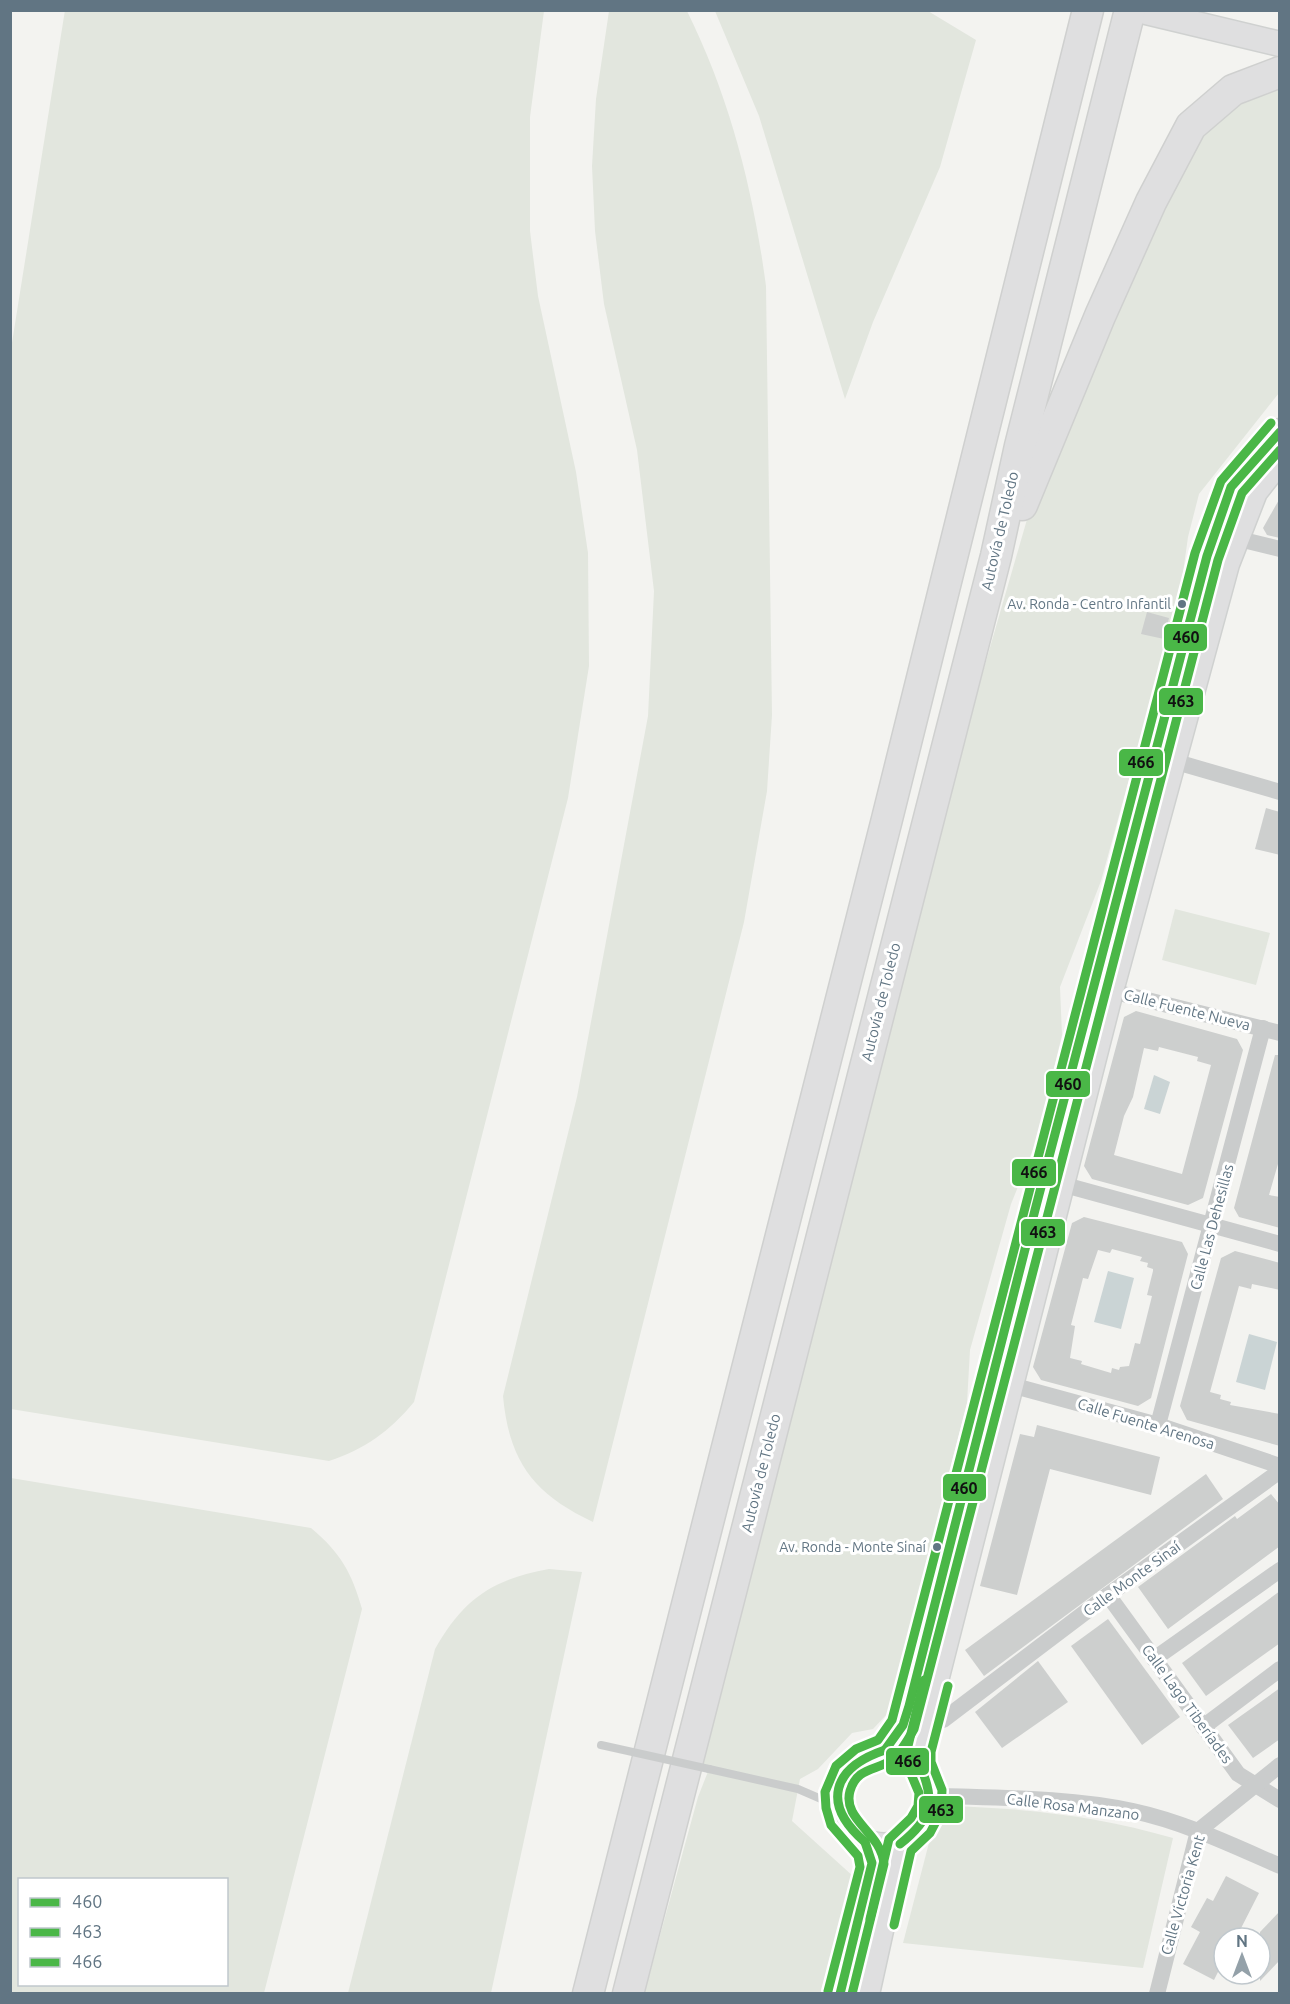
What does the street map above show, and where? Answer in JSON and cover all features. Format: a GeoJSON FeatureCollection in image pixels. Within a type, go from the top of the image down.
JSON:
{"type":"FeatureCollection","features":[{"type":"Feature","properties":{"kind":"highway"},"geometry":{"type":"LineString","coordinates":[[588,1994],[888,819],[1088,10]]}},
{"type":"Feature","properties":{"kind":"highway","name":"Autovía de Toledo"},"geometry":{"type":"LineString","coordinates":[[628,1994],[996,556],[1020,446],[1130,10]]}},
{"type":"Feature","properties":{"kind":"highway"},"geometry":{"type":"LineString","coordinates":[[996,556],[1010,534],[1100,316],[1151,202],[1191,126],[1233,90],[1280,72]]}},
{"type":"Feature","properties":{"kind":"main road"},"geometry":{"type":"LineString","coordinates":[[1138,10],[1177,14],[1280,34]]}},
{"type":"Feature","properties":{"kind":"main road"},"geometry":{"type":"LineString","coordinates":[[1177,14],[1280,44]]}},
{"type":"Feature","properties":{"kind":"main road"},"geometry":{"type":"LineString","coordinates":[[919,1763],[900,1753],[885,1750],[865,1755],[848,1767],[838,1785],[837,1806],[842,1821],[852,1833],[865,1842],[882,1846],[900,1844],[914,1834],[925,1821],[931,1807],[931,1790],[919,1763],[924,1728],[1061,1184],[1103,989],[1207,556],[1231,487],[1280,431]]}},
{"type":"Feature","properties":{"kind":"main road"},"geometry":{"type":"LineString","coordinates":[[885,1750],[903,1725],[909,1706],[1030,1232],[1173,761],[1235,538],[1255,492],[1280,460]]}},
{"type":"Feature","properties":{"kind":"main road"},"geometry":{"type":"LineString","coordinates":[[840,1994],[872,1863],[865,1842]]}},
{"type":"Feature","properties":{"kind":"main road"},"geometry":{"type":"LineString","coordinates":[[867,1994],[900,1844]]}},
{"type":"Feature","properties":{"kind":"street"},"geometry":{"type":"LineString","coordinates":[[1235,538],[1280,549]]}},
{"type":"Feature","properties":{"kind":"street"},"geometry":{"type":"LineString","coordinates":[[1173,761],[1280,792]]}},
{"type":"Feature","properties":{"kind":"street","name":"Calle Fuente Nueva"},"geometry":{"type":"LineString","coordinates":[[1103,989],[1280,1033]]}},
{"type":"Feature","properties":{"kind":"street","name":"Calle Las Dehesillas"},"geometry":{"type":"LineString","coordinates":[[1158,1425],[1263,1028]]}},
{"type":"Feature","properties":{"kind":"street"},"geometry":{"type":"LineString","coordinates":[[1061,1184],[1280,1244]]}},
{"type":"Feature","properties":{"kind":"street","name":"Calle Fuente Arenosa"},"geometry":{"type":"LineString","coordinates":[[1011,1385],[1158,1425],[1280,1468]]}},
{"type":"Feature","properties":{"kind":"street","name":"Calle Monte Sinaí"},"geometry":{"type":"LineString","coordinates":[[924,1728],[943,1720],[1280,1468]]}},
{"type":"Feature","properties":{"kind":"street"},"geometry":{"type":"LineString","coordinates":[[1155,1659],[1280,1570]]}},
{"type":"Feature","properties":{"kind":"street","name":"Calle Lago Tiberíades"},"geometry":{"type":"LineString","coordinates":[[1108,1595],[1238,1774],[1280,1800]]}},
{"type":"Feature","properties":{"kind":"street"},"geometry":{"type":"LineString","coordinates":[[1203,1727],[1280,1670]]}},
{"type":"Feature","properties":{"kind":"street","name":"Calle Victoria Kent"},"geometry":{"type":"LineString","coordinates":[[1157,1994],[1198,1831],[1280,1765]]}},
{"type":"Feature","properties":{"kind":"street","name":"Calle Rosa Manzano"},"geometry":{"type":"LineString","coordinates":[[931,1790],[944,1796],[1029,1799],[1132,1811],[1198,1831],[1280,1866]]}},
{"type":"Feature","properties":{"kind":"lane"},"geometry":{"type":"LineString","coordinates":[[601,1745],[798,1789],[837,1806]]}},
{"type":"Feature","properties":{"kind":"shaded area"},"geometry":{"type":"Polygon","coordinates":[[[65,10],[544,11],[530,117],[530,231],[538,296],[576,472],[588,553],[589,666],[568,798],[414,1402],[376,1438],[354,1451],[329,1461],[11,1409],[11,349],[65,10]]]}},
{"type":"Feature","properties":{"kind":"shaded area"},"geometry":{"type":"Polygon","coordinates":[[[609,11],[687,11],[716,77],[747,179],[766,286],[772,715],[767,791],[744,922],[593,1522],[555,1500],[528,1473],[511,1440],[503,1396],[577,1097],[648,716],[654,591],[637,450],[604,304],[595,231],[592,166],[596,99],[609,11]]]}},
{"type":"Feature","properties":{"kind":"shaded area"},"geometry":{"type":"Polygon","coordinates":[[[715,11],[928,11],[976,40],[940,167],[873,322],[845,399],[759,116],[715,11]]]}},
{"type":"Feature","properties":{"kind":"shaded area"},"geometry":{"type":"Polygon","coordinates":[[[1279,72],[1279,393],[1199,494],[1188,537],[1180,594],[1101,881],[1060,987],[1062,1035],[1036,1142],[1011,1204],[970,1350],[967,1403],[888,1713],[873,1729],[852,1733],[818,1769],[800,1779],[792,1821],[854,1877],[823,1993],[644,1994],[698,1797],[709,1769],[687,1764],[978,689],[1054,426],[1191,126],[1279,72]]]}},
{"type":"Feature","properties":{"kind":"shaded area"},"geometry":{"type":"Polygon","coordinates":[[[1175,909],[1270,933],[1256,985],[1162,960],[1175,909]]]}},
{"type":"Feature","properties":{"kind":"shaded area"},"geometry":{"type":"Polygon","coordinates":[[[1154,1075],[1170,1082],[1160,1114],[1144,1109],[1154,1075]]]}},
{"type":"Feature","properties":{"kind":"shaded area"},"geometry":{"type":"Polygon","coordinates":[[[1108,1271],[1134,1278],[1121,1329],[1094,1322],[1108,1271]]]}},
{"type":"Feature","properties":{"kind":"shaded area"},"geometry":{"type":"Polygon","coordinates":[[[1249,1334],[1277,1342],[1265,1390],[1236,1382],[1249,1334]]]}},
{"type":"Feature","properties":{"kind":"shaded area"},"geometry":{"type":"Polygon","coordinates":[[[11,1478],[311,1528],[330,1546],[349,1574],[362,1609],[264,1993],[11,1993],[11,1478]]]}},
{"type":"Feature","properties":{"kind":"shaded area"},"geometry":{"type":"Polygon","coordinates":[[[549,1569],[582,1572],[491,1993],[348,1993],[435,1649],[457,1617],[482,1594],[512,1579],[549,1569]]]}},
{"type":"Feature","properties":{"kind":"shaded area"},"geometry":{"type":"Polygon","coordinates":[[[947,1806],[1061,1814],[1145,1830],[1173,1838],[1143,1968],[903,1943],[931,1835],[947,1806]]]}},
{"type":"Feature","properties":{"kind":"building"},"geometry":{"type":"Polygon","coordinates":[[[1280,498],[1280,538],[1267,535],[1263,528],[1280,498]]]}},
{"type":"Feature","properties":{"kind":"building"},"geometry":{"type":"Polygon","coordinates":[[[1147,612],[1169,618],[1164,639],[1141,634],[1147,612]]]}},
{"type":"Feature","properties":{"kind":"building"},"geometry":{"type":"Polygon","coordinates":[[[1266,808],[1280,812],[1280,855],[1255,849],[1266,808]]]}},
{"type":"Feature","properties":{"kind":"building"},"geometry":{"type":"Polygon","coordinates":[[[1136,1011],[1237,1039],[1243,1050],[1203,1198],[1188,1205],[1092,1179],[1084,1166],[1124,1017],[1136,1011]],[[1159,1047],[1158,1051],[1144,1048],[1133,1097],[1124,1116],[1114,1155],[1182,1174],[1211,1065],[1197,1061],[1198,1057],[1159,1047]]]}},
{"type":"Feature","properties":{"kind":"building"},"geometry":{"type":"Polygon","coordinates":[[[1275,1055],[1280,1055],[1280,1157],[1269,1195],[1280,1197],[1280,1228],[1239,1217],[1234,1208],[1275,1055]]]}},
{"type":"Feature","properties":{"kind":"building"},"geometry":{"type":"Polygon","coordinates":[[[1084,1217],[1182,1242],[1188,1254],[1151,1398],[1138,1406],[1041,1380],[1033,1367],[1072,1223],[1084,1217]],[[1112,1249],[1110,1253],[1098,1250],[1088,1279],[1083,1278],[1071,1325],[1075,1326],[1070,1358],[1082,1361],[1081,1364],[1111,1373],[1112,1368],[1119,1370],[1120,1367],[1129,1366],[1135,1343],[1140,1344],[1152,1296],[1147,1295],[1153,1269],[1147,1267],[1148,1263],[1140,1261],[1142,1257],[1112,1249]]]}},
{"type":"Feature","properties":{"kind":"building"},"geometry":{"type":"Polygon","coordinates":[[[1235,1251],[1280,1263],[1280,1290],[1252,1284],[1251,1289],[1239,1286],[1210,1392],[1221,1395],[1220,1399],[1231,1402],[1230,1405],[1280,1414],[1280,1446],[1187,1420],[1180,1406],[1221,1258],[1235,1251]]]}},
{"type":"Feature","properties":{"kind":"building"},"geometry":{"type":"Polygon","coordinates":[[[1037,1425],[1160,1457],[1151,1495],[1050,1469],[1017,1595],[980,1586],[1020,1434],[1034,1437],[1037,1425]]]}},
{"type":"Feature","properties":{"kind":"building"},"geometry":{"type":"Polygon","coordinates":[[[1206,1474],[1223,1499],[984,1676],[965,1650],[1206,1474]]]}},
{"type":"Feature","properties":{"kind":"building"},"geometry":{"type":"Polygon","coordinates":[[[1271,1494],[1280,1505],[1280,1546],[1168,1629],[1138,1587],[1235,1516],[1237,1519],[1271,1494]]]}},
{"type":"Feature","properties":{"kind":"building"},"geometry":{"type":"Polygon","coordinates":[[[1280,1591],[1280,1643],[1206,1696],[1182,1663],[1280,1591]]]}},
{"type":"Feature","properties":{"kind":"building"},"geometry":{"type":"Polygon","coordinates":[[[1108,1619],[1180,1717],[1142,1745],[1071,1646],[1108,1619]]]}},
{"type":"Feature","properties":{"kind":"building"},"geometry":{"type":"Polygon","coordinates":[[[1038,1661],[1068,1702],[1002,1748],[975,1712],[1038,1661]]]}},
{"type":"Feature","properties":{"kind":"building"},"geometry":{"type":"Polygon","coordinates":[[[1280,1688],[1280,1739],[1253,1758],[1228,1725],[1280,1688]]]}},
{"type":"Feature","properties":{"kind":"building"},"geometry":{"type":"Polygon","coordinates":[[[1226,1876],[1259,1893],[1242,1926],[1212,1926],[1212,1979],[1183,1964],[1200,1932],[1191,1927],[1207,1898],[1213,1901],[1226,1876]]]}},
{"type":"Feature","properties":{"kind":"building"},"geometry":{"type":"Polygon","coordinates":[[[1280,1911],[1280,1960],[1272,1968],[1272,1926],[1266,1926],[1280,1911]]]}},
{"type":"Feature","properties":{"kind":"transit line","name":"466"},"geometry":{"type":"LineString","coordinates":[[828,1991],[860,1867],[858,1856],[831,1825],[826,1808],[825,1792],[836,1766],[856,1749],[878,1740],[892,1720],[1195,553],[1221,481],[1271,423]]}},
{"type":"Feature","properties":{"kind":"transit line","name":"460"},"geometry":{"type":"LineString","coordinates":[[885,1750],[903,1725],[909,1706],[1035,1210],[1207,556],[1231,487],[1280,432]]}},
{"type":"Feature","properties":{"kind":"transit line","name":"463"},"geometry":{"type":"LineString","coordinates":[[852,1994],[884,1864],[876,1843],[852,1810],[849,1801],[850,1791],[853,1783],[863,1773],[893,1759],[914,1729],[1218,560],[1242,493],[1280,450]]}},
{"type":"Feature","properties":{"kind":"transit line","name":"466"},"geometry":{"type":"LineString","coordinates":[[870,1919],[889,1839],[911,1818],[918,1806],[919,1793],[908,1767],[907,1750],[924,1680]]}},
{"type":"Feature","properties":{"kind":"transit line","name":"463"},"geometry":{"type":"LineString","coordinates":[[894,1925],[911,1851],[930,1833],[941,1812],[942,1790],[931,1762],[931,1752],[948,1686]]}},
{"type":"Feature","properties":{"kind":"transit line","name":"460"},"geometry":{"type":"LineString","coordinates":[[865,1842],[851,1828],[842,1814],[838,1801],[839,1788],[844,1777],[853,1767],[885,1750]]}},
{"type":"Feature","properties":{"kind":"transit line","name":"460"},"geometry":{"type":"LineString","coordinates":[[900,1844],[919,1826],[928,1808],[928,1788],[919,1763]]}},
{"type":"Feature","properties":{"kind":"transit line","name":"460"},"geometry":{"type":"LineString","coordinates":[[840,1994],[872,1863],[865,1842]]}},
{"type":"Feature","properties":{"kind":"place","name":"Av. Ronda - Centro Infantil"},"geometry":{"type":"Point","coordinates":[1182,604]}},
{"type":"Feature","properties":{"kind":"place","name":"Av. Ronda - Monte Sinaí"},"geometry":{"type":"Point","coordinates":[937,1547]}}]}
